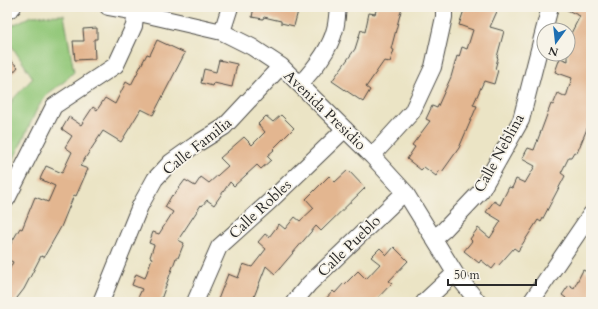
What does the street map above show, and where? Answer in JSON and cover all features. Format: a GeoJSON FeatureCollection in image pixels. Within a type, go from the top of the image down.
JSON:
{"type":"FeatureCollection","features":[{"type":"Feature","properties":{"kind":"street"},"geometry":{"type":"LineString","coordinates":[[7,11],[13,7]]}},
{"type":"Feature","properties":{"kind":"street","name":"Avenida Presidio"},"geometry":{"type":"LineString","coordinates":[[108,7],[135,9],[222,32],[252,47],[281,66],[372,156],[406,192],[455,273],[478,302]]}},
{"type":"Feature","properties":{"kind":"street"},"geometry":{"type":"LineString","coordinates":[[222,32],[230,7]]}},
{"type":"Feature","properties":{"kind":"street"},"geometry":{"type":"LineString","coordinates":[[300,84],[326,51],[335,29],[338,7]]}},
{"type":"Feature","properties":{"kind":"street"},"geometry":{"type":"LineString","coordinates":[[372,156],[412,112],[433,67],[444,17],[444,7]]}},
{"type":"Feature","properties":{"kind":"street","name":"Calle Neblina"},"geometry":{"type":"LineString","coordinates":[[546,22],[550,7]]}},
{"type":"Feature","properties":{"kind":"street"},"geometry":{"type":"LineString","coordinates":[[7,200],[54,106],[116,65],[134,26],[135,9]]}},
{"type":"Feature","properties":{"kind":"street","name":"Calle Neblina"},"geometry":{"type":"LineString","coordinates":[[434,238],[444,230],[481,190],[521,120],[536,61]]}},
{"type":"Feature","properties":{"kind":"street","name":"Calle Familia"},"geometry":{"type":"LineString","coordinates":[[101,302],[140,206],[155,179],[171,162],[224,127],[281,66]]}},
{"type":"Feature","properties":{"kind":"street","name":"Calle Robles"},"geometry":{"type":"LineString","coordinates":[[195,302],[219,247],[269,202],[345,129]]}},
{"type":"Feature","properties":{"kind":"street","name":"Calle Pueblo"},"geometry":{"type":"LineString","coordinates":[[294,302],[309,284],[406,192]]}},
{"type":"Feature","properties":{"kind":"street"},"geometry":{"type":"LineString","coordinates":[[531,302],[591,214]]}},
{"type":"Feature","properties":{"kind":"street"},"geometry":{"type":"LineString","coordinates":[[424,302],[455,273]]}},
{"type":"Feature","properties":{"kind":"green space"},"geometry":{"type":"Polygon","coordinates":[[[64,15],[74,72],[65,81],[46,95],[37,109],[7,174],[7,114],[13,99],[33,78],[7,39],[7,28],[31,16],[64,15]]]}},
{"type":"Feature","properties":{"kind":"building"},"geometry":{"type":"Polygon","coordinates":[[[254,7],[295,7],[294,11],[298,11],[294,26],[264,17],[263,19],[252,17],[254,7]]]}},
{"type":"Feature","properties":{"kind":"building"},"geometry":{"type":"Polygon","coordinates":[[[377,7],[402,7],[391,49],[394,50],[390,62],[384,61],[366,87],[370,90],[363,102],[332,81],[355,49],[361,30],[365,32],[369,13],[375,14],[377,7]]]}},
{"type":"Feature","properties":{"kind":"building"},"geometry":{"type":"Polygon","coordinates":[[[465,7],[499,7],[490,27],[504,31],[495,69],[498,70],[494,84],[484,81],[473,105],[477,106],[459,148],[442,172],[440,170],[436,176],[424,167],[421,170],[407,159],[415,147],[412,145],[430,121],[426,119],[432,106],[437,108],[451,77],[457,56],[459,57],[462,47],[467,49],[473,30],[459,25],[465,7]]]}},
{"type":"Feature","properties":{"kind":"building"},"geometry":{"type":"Polygon","coordinates":[[[561,7],[591,7],[591,119],[577,153],[574,152],[571,157],[569,157],[561,173],[565,176],[541,222],[538,220],[518,251],[514,248],[498,266],[496,264],[492,269],[481,260],[479,263],[464,251],[472,241],[470,239],[478,228],[490,238],[501,221],[486,212],[494,201],[500,205],[509,187],[512,188],[516,179],[525,183],[535,166],[522,159],[528,148],[534,150],[551,104],[553,105],[558,93],[566,97],[572,78],[555,72],[559,62],[576,62],[576,24],[580,16],[561,7]]]}},
{"type":"Feature","properties":{"kind":"building"},"geometry":{"type":"Polygon","coordinates":[[[97,28],[97,39],[94,39],[95,59],[75,60],[73,41],[84,41],[83,29],[97,28]]]}},
{"type":"Feature","properties":{"kind":"building"},"geometry":{"type":"Polygon","coordinates":[[[157,40],[185,53],[153,115],[141,109],[121,142],[103,131],[80,166],[88,169],[76,196],[74,195],[61,227],[44,257],[41,256],[24,289],[14,302],[7,302],[7,274],[13,262],[7,259],[7,244],[10,245],[20,228],[22,229],[35,197],[48,202],[55,186],[40,179],[46,166],[62,173],[72,152],[65,147],[72,136],[62,129],[69,117],[81,125],[93,107],[97,110],[105,98],[115,104],[126,82],[131,85],[147,54],[150,55],[157,40]]]}},
{"type":"Feature","properties":{"kind":"building"},"geometry":{"type":"Polygon","coordinates":[[[7,57],[18,67],[7,80],[7,57]]]}},
{"type":"Feature","properties":{"kind":"building"},"geometry":{"type":"Polygon","coordinates":[[[219,60],[237,64],[232,87],[214,83],[213,86],[201,83],[204,69],[216,72],[219,60]]]}},
{"type":"Feature","properties":{"kind":"building"},"geometry":{"type":"Polygon","coordinates":[[[281,115],[294,128],[267,156],[271,160],[261,169],[257,165],[234,186],[230,182],[214,205],[207,200],[202,206],[201,205],[178,240],[184,243],[178,258],[176,258],[160,302],[136,302],[142,289],[132,285],[136,274],[145,278],[152,258],[150,257],[154,245],[149,243],[153,232],[159,234],[173,212],[165,207],[172,195],[173,196],[185,180],[195,186],[201,177],[209,183],[228,166],[220,158],[244,137],[252,145],[265,132],[258,124],[266,116],[273,122],[281,115]]]}},
{"type":"Feature","properties":{"kind":"building"},"geometry":{"type":"Polygon","coordinates":[[[348,170],[365,188],[321,231],[316,226],[275,274],[266,266],[252,302],[217,302],[228,274],[238,278],[243,264],[252,267],[266,249],[258,242],[265,234],[269,237],[279,224],[285,229],[295,217],[300,221],[314,208],[306,199],[329,176],[335,182],[348,170]]]}},
{"type":"Feature","properties":{"kind":"building"},"geometry":{"type":"Polygon","coordinates":[[[394,247],[408,261],[389,281],[392,283],[374,302],[323,302],[333,291],[335,293],[358,271],[366,279],[380,264],[371,257],[380,248],[387,255],[394,247]]]}},
{"type":"Feature","properties":{"kind":"building"},"geometry":{"type":"Polygon","coordinates":[[[583,270],[591,274],[591,302],[564,302],[566,298],[562,295],[569,285],[574,288],[583,270]]]}}]}
